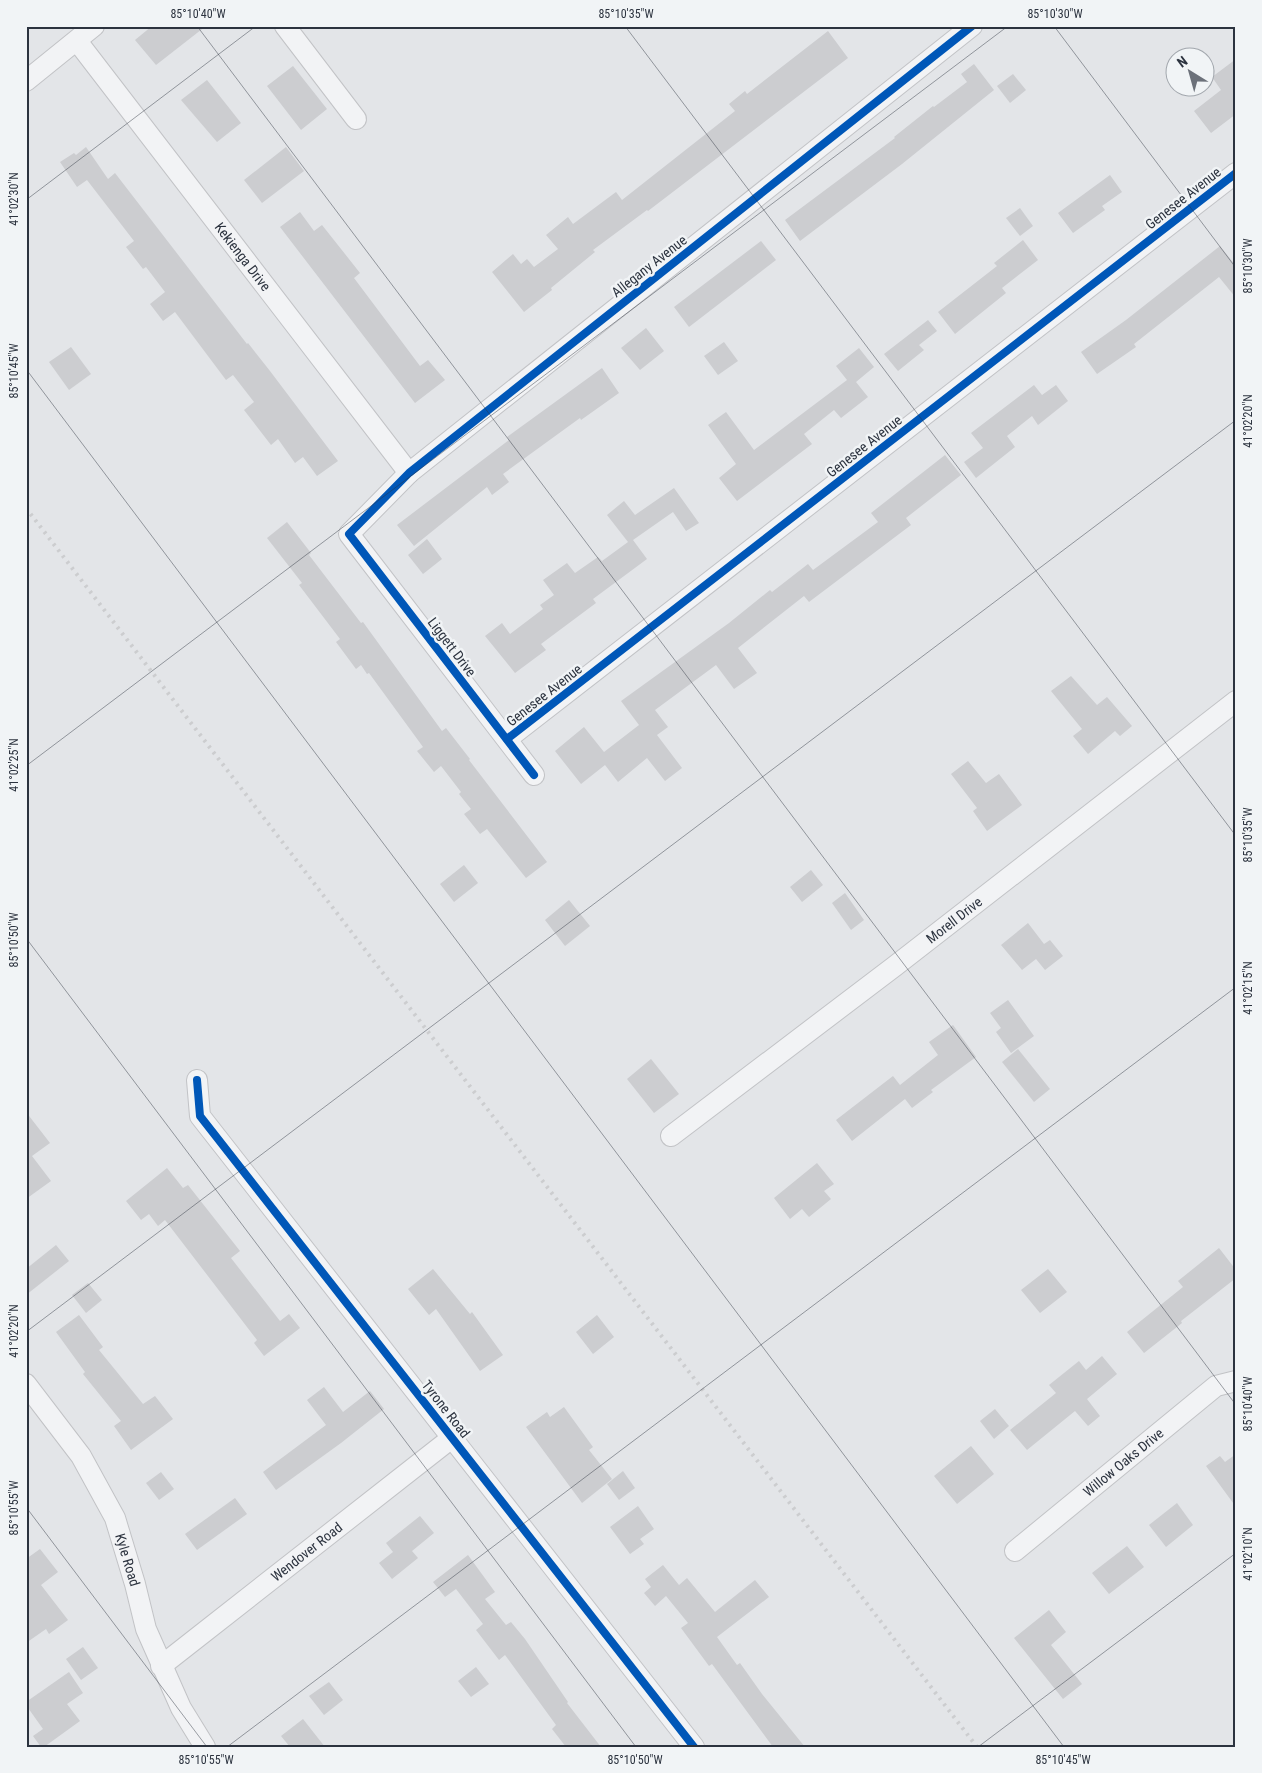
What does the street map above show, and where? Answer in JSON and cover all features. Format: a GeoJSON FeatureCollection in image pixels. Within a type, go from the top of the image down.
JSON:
{"type":"FeatureCollection","features":[{"type":"Feature","properties":{"kind":"street"},"geometry":{"type":"LineString","coordinates":[[26,81],[94,26]]}},
{"type":"Feature","properties":{"kind":"street"},"geometry":{"type":"LineString","coordinates":[[285,26],[356,119]]}},
{"type":"Feature","properties":{"kind":"street","name":"Allegany Avenue"},"geometry":{"type":"LineString","coordinates":[[350,534],[409,473],[972,26]]}},
{"type":"Feature","properties":{"kind":"street","name":"Kekienga Drive"},"geometry":{"type":"LineString","coordinates":[[77,41],[409,473]]}},
{"type":"Feature","properties":{"kind":"street","name":"Genesee Avenue"},"geometry":{"type":"LineString","coordinates":[[507,739],[1236,173]]}},
{"type":"Feature","properties":{"kind":"street","name":"Liggett Drive"},"geometry":{"type":"LineString","coordinates":[[350,534],[534,775]]}},
{"type":"Feature","properties":{"kind":"street","name":"Morell Drive"},"geometry":{"type":"LineString","coordinates":[[671,1136],[895,966],[1236,701]]}},
{"type":"Feature","properties":{"kind":"street","name":"Tyrone Road"},"geometry":{"type":"LineString","coordinates":[[197,1080],[200,1116],[694,1747]]}},
{"type":"Feature","properties":{"kind":"street","name":"Willow Oaks Drive"},"geometry":{"type":"LineString","coordinates":[[1016,1551],[1216,1386],[1236,1381]]}},
{"type":"Feature","properties":{"kind":"street","name":"Kyle Road"},"geometry":{"type":"LineString","coordinates":[[26,1384],[81,1456],[114,1518],[135,1584],[146,1629],[180,1708],[205,1747]]}},
{"type":"Feature","properties":{"kind":"street","name":"Wendover Road"},"geometry":{"type":"LineString","coordinates":[[161,1666],[453,1437]]}},
{"type":"Feature","properties":{"kind":"building"},"geometry":{"type":"Polygon","coordinates":[[[152,26],[206,26],[156,65],[135,40],[152,26]]]}},
{"type":"Feature","properties":{"kind":"building"},"geometry":{"type":"Polygon","coordinates":[[[828,31],[848,58],[648,211],[593,250],[595,252],[524,312],[492,272],[513,254],[521,264],[527,259],[534,267],[558,249],[546,235],[568,217],[573,224],[616,192],[622,200],[735,111],[729,104],[745,91],[747,94],[828,31]]]}},
{"type":"Feature","properties":{"kind":"building"},"geometry":{"type":"Polygon","coordinates":[[[1236,59],[1236,114],[1211,133],[1194,111],[1211,98],[1214,98],[1214,95],[1221,90],[1214,80],[1214,76],[1236,59]]]}},
{"type":"Feature","properties":{"kind":"building"},"geometry":{"type":"Polygon","coordinates":[[[974,64],[994,90],[902,164],[800,241],[785,220],[967,82],[961,74],[974,64]]]}},
{"type":"Feature","properties":{"kind":"building"},"geometry":{"type":"Polygon","coordinates":[[[293,66],[327,109],[301,130],[267,86],[293,66]]]}},
{"type":"Feature","properties":{"kind":"building"},"geometry":{"type":"Polygon","coordinates":[[[1013,74],[1026,90],[1010,103],[997,86],[1013,74]]]}},
{"type":"Feature","properties":{"kind":"building"},"geometry":{"type":"Polygon","coordinates":[[[207,80],[241,123],[217,142],[181,100],[207,80]]]}},
{"type":"Feature","properties":{"kind":"building"},"geometry":{"type":"Polygon","coordinates":[[[86,147],[108,179],[115,173],[338,461],[317,476],[303,457],[295,463],[278,439],[271,445],[244,410],[254,402],[233,375],[226,380],[175,312],[163,321],[150,304],[165,292],[146,267],[143,269],[126,247],[134,241],[87,180],[77,187],[60,162],[74,153],[76,155],[86,147]]]}},
{"type":"Feature","properties":{"kind":"building"},"geometry":{"type":"Polygon","coordinates":[[[286,147],[304,171],[262,203],[244,180],[286,147]]]}},
{"type":"Feature","properties":{"kind":"building"},"geometry":{"type":"Polygon","coordinates":[[[1110,175],[1122,192],[1102,206],[1105,210],[1073,233],[1058,213],[1110,175]]]}},
{"type":"Feature","properties":{"kind":"building"},"geometry":{"type":"Polygon","coordinates":[[[1020,208],[1033,226],[1020,236],[1006,218],[1020,208]]]}},
{"type":"Feature","properties":{"kind":"building"},"geometry":{"type":"Polygon","coordinates":[[[300,212],[314,231],[322,225],[360,273],[354,278],[420,366],[428,360],[445,380],[415,403],[280,227],[300,212]]]}},
{"type":"Feature","properties":{"kind":"building"},"geometry":{"type":"Polygon","coordinates":[[[1023,240],[1038,260],[1002,288],[1006,293],[955,334],[938,312],[997,266],[994,263],[1023,240]]]}},
{"type":"Feature","properties":{"kind":"building"},"geometry":{"type":"Polygon","coordinates":[[[761,241],[776,260],[689,327],[674,307],[761,241]]]}},
{"type":"Feature","properties":{"kind":"building"},"geometry":{"type":"Polygon","coordinates":[[[1220,246],[1236,266],[1236,298],[1219,277],[1134,344],[1136,347],[1097,374],[1081,352],[1126,320],[1220,246]]]}},
{"type":"Feature","properties":{"kind":"building"},"geometry":{"type":"Polygon","coordinates":[[[928,320],[937,331],[919,345],[924,350],[898,371],[884,354],[928,320]]]}},
{"type":"Feature","properties":{"kind":"building"},"geometry":{"type":"Polygon","coordinates":[[[646,328],[664,351],[640,370],[621,348],[646,328]]]}},
{"type":"Feature","properties":{"kind":"building"},"geometry":{"type":"Polygon","coordinates":[[[724,342],[738,361],[718,375],[704,356],[724,342]]]}},
{"type":"Feature","properties":{"kind":"building"},"geometry":{"type":"Polygon","coordinates":[[[71,347],[91,374],[69,390],[49,362],[71,347]]]}},
{"type":"Feature","properties":{"kind":"building"},"geometry":{"type":"Polygon","coordinates":[[[859,348],[874,367],[856,382],[868,397],[841,418],[834,410],[804,434],[812,444],[737,501],[719,478],[736,464],[708,425],[726,412],[754,450],[847,380],[836,366],[859,348]]]}},
{"type":"Feature","properties":{"kind":"building"},"geometry":{"type":"Polygon","coordinates":[[[602,368],[619,393],[581,420],[580,418],[503,474],[509,482],[492,495],[487,487],[414,546],[397,525],[509,440],[507,437],[602,368]]]}},
{"type":"Feature","properties":{"kind":"building"},"geometry":{"type":"Polygon","coordinates":[[[1034,385],[1042,395],[1056,385],[1068,401],[1038,425],[1032,416],[1007,436],[1015,447],[976,478],[964,462],[983,448],[971,433],[1034,385]]]}},
{"type":"Feature","properties":{"kind":"building"},"geometry":{"type":"Polygon","coordinates":[[[945,455],[961,475],[906,518],[911,525],[809,602],[804,596],[738,648],[757,673],[734,689],[716,665],[655,710],[668,727],[657,735],[682,768],[665,781],[647,758],[618,782],[605,765],[581,784],[555,751],[584,727],[604,752],[639,725],[621,701],[729,623],[770,590],[772,592],[808,564],[813,570],[878,522],[871,513],[945,455]]]}},
{"type":"Feature","properties":{"kind":"building"},"geometry":{"type":"Polygon","coordinates":[[[674,488],[699,523],[686,531],[673,512],[633,540],[647,559],[593,599],[596,603],[541,644],[546,650],[515,673],[485,636],[502,623],[510,634],[543,609],[540,605],[554,595],[543,580],[567,563],[575,573],[598,557],[602,561],[628,542],[607,515],[624,501],[635,515],[674,488]]]}},
{"type":"Feature","properties":{"kind":"building"},"geometry":{"type":"Polygon","coordinates":[[[287,522],[311,553],[309,555],[361,623],[363,622],[442,731],[446,728],[547,862],[526,878],[487,829],[480,834],[464,814],[471,809],[459,794],[461,792],[441,766],[434,772],[417,751],[423,747],[369,673],[367,674],[361,665],[356,669],[336,642],[340,639],[299,585],[302,583],[267,538],[287,522]]]}},
{"type":"Feature","properties":{"kind":"building"},"geometry":{"type":"Polygon","coordinates":[[[427,539],[442,559],[423,574],[408,555],[427,539]]]}},
{"type":"Feature","properties":{"kind":"building"},"geometry":{"type":"Polygon","coordinates":[[[1071,676],[1097,705],[1107,697],[1132,726],[1120,736],[1115,731],[1088,754],[1073,736],[1082,729],[1051,691],[1071,676]]]}},
{"type":"Feature","properties":{"kind":"building"},"geometry":{"type":"Polygon","coordinates":[[[968,761],[986,783],[999,774],[1022,805],[987,831],[973,811],[977,808],[951,774],[968,761]]]}},
{"type":"Feature","properties":{"kind":"building"},"geometry":{"type":"Polygon","coordinates":[[[464,865],[478,883],[454,902],[440,884],[464,865]]]}},
{"type":"Feature","properties":{"kind":"building"},"geometry":{"type":"Polygon","coordinates":[[[811,870],[823,885],[802,902],[790,887],[811,870]]]}},
{"type":"Feature","properties":{"kind":"building"},"geometry":{"type":"Polygon","coordinates":[[[845,893],[864,920],[851,930],[832,903],[845,893]]]}},
{"type":"Feature","properties":{"kind":"building"},"geometry":{"type":"Polygon","coordinates":[[[569,900],[590,926],[565,946],[545,920],[569,900]]]}},
{"type":"Feature","properties":{"kind":"building"},"geometry":{"type":"Polygon","coordinates":[[[1028,923],[1044,944],[1050,940],[1063,956],[1045,970],[1036,959],[1022,970],[1001,945],[1028,923]]]}},
{"type":"Feature","properties":{"kind":"building"},"geometry":{"type":"Polygon","coordinates":[[[1008,1000],[1034,1036],[1011,1053],[996,1032],[1001,1028],[990,1013],[1008,1000]]]}},
{"type":"Feature","properties":{"kind":"building"},"geometry":{"type":"Polygon","coordinates":[[[953,1025],[976,1057],[931,1090],[933,1092],[912,1108],[905,1099],[852,1141],[836,1120],[893,1076],[900,1085],[938,1055],[929,1042],[953,1025]]]}},
{"type":"Feature","properties":{"kind":"building"},"geometry":{"type":"Polygon","coordinates":[[[1018,1049],[1050,1089],[1034,1102],[1002,1062],[1018,1049]]]}},
{"type":"Feature","properties":{"kind":"building"},"geometry":{"type":"Polygon","coordinates":[[[651,1059],[679,1094],[654,1113],[627,1079],[651,1059]]]}},
{"type":"Feature","properties":{"kind":"building"},"geometry":{"type":"Polygon","coordinates":[[[26,1112],[50,1143],[32,1156],[51,1181],[26,1199],[26,1112]]]}},
{"type":"Feature","properties":{"kind":"building"},"geometry":{"type":"Polygon","coordinates":[[[817,1163],[834,1184],[824,1191],[831,1199],[809,1217],[802,1209],[790,1219],[774,1198],[817,1163]]]}},
{"type":"Feature","properties":{"kind":"building"},"geometry":{"type":"Polygon","coordinates":[[[167,1168],[183,1188],[188,1185],[240,1251],[231,1258],[280,1321],[289,1314],[300,1328],[264,1356],[254,1343],[257,1340],[165,1220],[158,1226],[149,1214],[141,1220],[126,1201],[167,1168]]]}},
{"type":"Feature","properties":{"kind":"building"},"geometry":{"type":"Polygon","coordinates":[[[56,1245],[69,1261],[26,1295],[26,1269],[56,1245]]]}},
{"type":"Feature","properties":{"kind":"building"},"geometry":{"type":"Polygon","coordinates":[[[1219,1248],[1236,1270],[1236,1278],[1144,1353],[1127,1332],[1183,1287],[1178,1281],[1219,1248]]]}},
{"type":"Feature","properties":{"kind":"building"},"geometry":{"type":"Polygon","coordinates":[[[433,1269],[470,1314],[472,1312],[503,1355],[480,1371],[436,1309],[429,1315],[408,1289],[433,1269]]]}},
{"type":"Feature","properties":{"kind":"building"},"geometry":{"type":"Polygon","coordinates":[[[1048,1269],[1067,1292],[1040,1313],[1021,1290],[1048,1269]]]}},
{"type":"Feature","properties":{"kind":"building"},"geometry":{"type":"Polygon","coordinates":[[[88,1283],[102,1300],[86,1313],[72,1295],[88,1283]]]}},
{"type":"Feature","properties":{"kind":"building"},"geometry":{"type":"Polygon","coordinates":[[[79,1315],[103,1347],[99,1350],[143,1404],[155,1396],[173,1419],[131,1450],[114,1426],[121,1421],[83,1374],[85,1372],[56,1332],[79,1315]]]}},
{"type":"Feature","properties":{"kind":"building"},"geometry":{"type":"Polygon","coordinates":[[[597,1315],[614,1337],[593,1354],[576,1332],[597,1315]]]}},
{"type":"Feature","properties":{"kind":"building"},"geometry":{"type":"Polygon","coordinates":[[[1102,1356],[1117,1374],[1087,1399],[1100,1416],[1088,1426],[1075,1411],[1027,1450],[1010,1430],[1056,1393],[1049,1385],[1079,1361],[1086,1370],[1102,1356]]]}},
{"type":"Feature","properties":{"kind":"building"},"geometry":{"type":"Polygon","coordinates":[[[324,1387],[343,1412],[370,1391],[384,1409],[276,1490],[263,1472],[326,1425],[307,1400],[324,1387]]]}},
{"type":"Feature","properties":{"kind":"building"},"geometry":{"type":"Polygon","coordinates":[[[564,1407],[593,1447],[589,1450],[612,1479],[582,1503],[526,1427],[547,1412],[550,1417],[564,1407]]]}},
{"type":"Feature","properties":{"kind":"building"},"geometry":{"type":"Polygon","coordinates":[[[995,1409],[1009,1426],[994,1439],[980,1421],[995,1409]]]}},
{"type":"Feature","properties":{"kind":"building"},"geometry":{"type":"Polygon","coordinates":[[[971,1446],[994,1474],[957,1504],[934,1476],[971,1446]]]}},
{"type":"Feature","properties":{"kind":"building"},"geometry":{"type":"Polygon","coordinates":[[[1236,1454],[1236,1507],[1206,1466],[1220,1456],[1225,1462],[1236,1454]]]}},
{"type":"Feature","properties":{"kind":"building"},"geometry":{"type":"Polygon","coordinates":[[[623,1471],[635,1488],[619,1500],[607,1484],[623,1471]]]}},
{"type":"Feature","properties":{"kind":"building"},"geometry":{"type":"Polygon","coordinates":[[[161,1472],[174,1489],[159,1500],[146,1483],[161,1472]]]}},
{"type":"Feature","properties":{"kind":"building"},"geometry":{"type":"Polygon","coordinates":[[[235,1498],[247,1514],[197,1550],[185,1534],[235,1498]]]}},
{"type":"Feature","properties":{"kind":"building"},"geometry":{"type":"Polygon","coordinates":[[[1177,1503],[1193,1525],[1166,1547],[1149,1525],[1177,1503]]]}},
{"type":"Feature","properties":{"kind":"building"},"geometry":{"type":"Polygon","coordinates":[[[638,1506],[654,1529],[640,1539],[644,1544],[630,1554],[610,1527],[638,1506]]]}},
{"type":"Feature","properties":{"kind":"building"},"geometry":{"type":"Polygon","coordinates":[[[420,1516],[434,1533],[412,1551],[418,1558],[392,1579],[379,1563],[393,1552],[386,1543],[420,1516]]]}},
{"type":"Feature","properties":{"kind":"building"},"geometry":{"type":"Polygon","coordinates":[[[1127,1546],[1144,1567],[1109,1594],[1092,1573],[1127,1546]]]}},
{"type":"Feature","properties":{"kind":"building"},"geometry":{"type":"Polygon","coordinates":[[[40,1549],[58,1572],[41,1585],[68,1620],[49,1634],[46,1629],[26,1643],[26,1559],[40,1549]]]}},
{"type":"Feature","properties":{"kind":"building"},"geometry":{"type":"Polygon","coordinates":[[[468,1555],[495,1592],[485,1599],[506,1625],[511,1622],[525,1639],[567,1703],[601,1747],[566,1747],[552,1729],[556,1725],[505,1655],[499,1660],[476,1630],[483,1624],[456,1589],[445,1597],[433,1582],[468,1555]]]}},
{"type":"Feature","properties":{"kind":"building"},"geometry":{"type":"Polygon","coordinates":[[[663,1565],[679,1585],[687,1578],[715,1612],[755,1580],[769,1597],[717,1637],[737,1665],[740,1663],[762,1694],[805,1747],[773,1747],[712,1664],[709,1666],[681,1628],[688,1623],[666,1596],[655,1606],[644,1593],[651,1587],[645,1579],[663,1565]]]}},
{"type":"Feature","properties":{"kind":"building"},"geometry":{"type":"Polygon","coordinates":[[[1049,1610],[1066,1632],[1051,1645],[1082,1684],[1063,1699],[1014,1638],[1049,1610]]]}},
{"type":"Feature","properties":{"kind":"building"},"geometry":{"type":"Polygon","coordinates":[[[83,1647],[98,1668],[81,1680],[66,1659],[83,1647]]]}},
{"type":"Feature","properties":{"kind":"building"},"geometry":{"type":"Polygon","coordinates":[[[476,1667],[489,1684],[471,1697],[458,1681],[476,1667]]]}},
{"type":"Feature","properties":{"kind":"building"},"geometry":{"type":"Polygon","coordinates":[[[69,1672],[83,1693],[67,1704],[80,1721],[44,1747],[41,1747],[33,1736],[43,1729],[26,1705],[26,1702],[69,1672]]]}},
{"type":"Feature","properties":{"kind":"building"},"geometry":{"type":"Polygon","coordinates":[[[329,1682],[343,1700],[324,1715],[309,1696],[329,1682]]]}},
{"type":"Feature","properties":{"kind":"building"},"geometry":{"type":"Polygon","coordinates":[[[303,1719],[325,1747],[290,1747],[281,1736],[303,1719]]]}},
{"type":"Feature","properties":{"kind":"railway"},"geometry":{"type":"LineString","coordinates":[[26,508],[977,1747]]}},
{"type":"Feature","properties":{"kind":"cycle path"},"geometry":{"type":"LineString","coordinates":[[534,775],[349,534],[409,473],[972,26]]}},
{"type":"Feature","properties":{"kind":"cycle path"},"geometry":{"type":"LineString","coordinates":[[507,739],[1236,173]]}},
{"type":"Feature","properties":{"kind":"cycle path"},"geometry":{"type":"LineString","coordinates":[[197,1080],[200,1116],[694,1747]]}}]}
